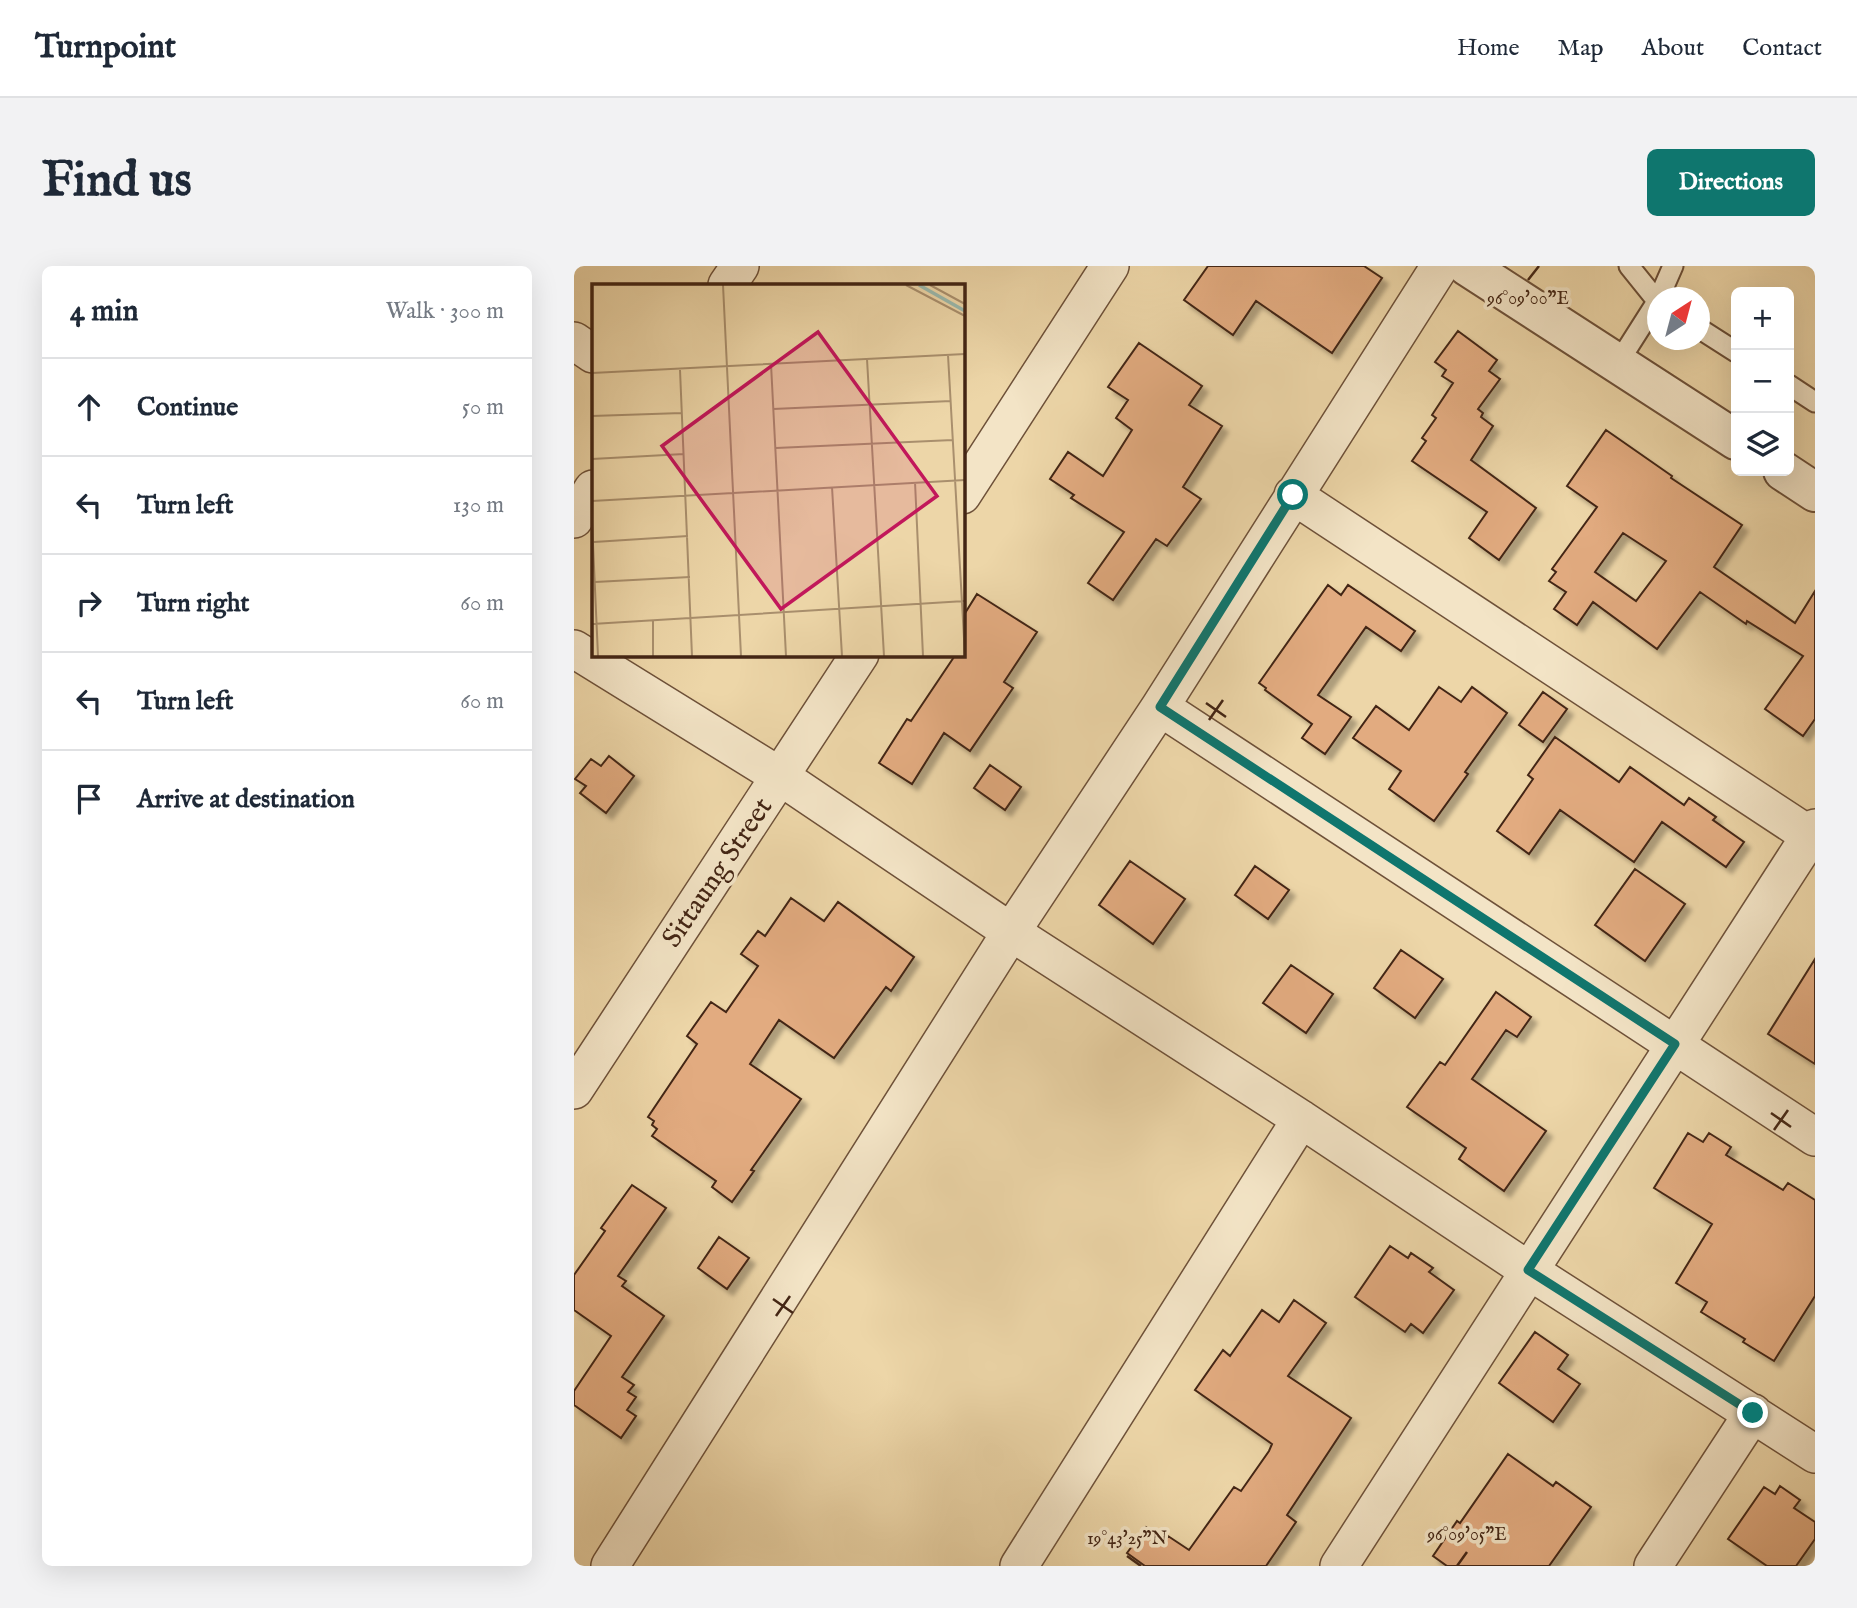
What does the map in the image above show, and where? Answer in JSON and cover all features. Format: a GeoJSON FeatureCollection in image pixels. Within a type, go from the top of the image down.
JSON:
{"type":"FeatureCollection","features":[{"type":"Feature","properties":{"kind":"street"},"geometry":{"type":"LineString","coordinates":[[728,284],[740,266]]}},
{"type":"Feature","properties":{"kind":"street"},"geometry":{"type":"LineString","coordinates":[[964,492],[1110,266]]}},
{"type":"Feature","properties":{"kind":"street"},"geometry":{"type":"LineString","coordinates":[[610,1566],[1011,932],[1160,707],[1440,266]]}},
{"type":"Feature","properties":{"kind":"street"},"geometry":{"type":"LineString","coordinates":[[1467,266],[1731,437]]}},
{"type":"Feature","properties":{"kind":"street"},"geometry":{"type":"LineString","coordinates":[[574,341],[592,353]]}},
{"type":"Feature","properties":{"kind":"street"},"geometry":{"type":"LineString","coordinates":[[1791,476],[1815,492]]}},
{"type":"Feature","properties":{"kind":"street"},"geometry":{"type":"LineString","coordinates":[[574,519],[592,491]]}},
{"type":"Feature","properties":{"kind":"street"},"geometry":{"type":"LineString","coordinates":[[1293,495],[1813,834],[1528,1270],[1339,1566]]}},
{"type":"Feature","properties":{"kind":"street"},"geometry":{"type":"LineString","coordinates":[[574,649],[781,777],[1011,932],[1815,1454]]}},
{"type":"Feature","properties":{"kind":"street","name":"Sittaung Street"},"geometry":{"type":"LineString","coordinates":[[574,1090],[859,656]]}},
{"type":"Feature","properties":{"kind":"street"},"geometry":{"type":"LineString","coordinates":[[1160,707],[1815,1137]]}},
{"type":"Feature","properties":{"kind":"street"},"geometry":{"type":"LineString","coordinates":[[1019,1566],[1301,1119]]}},
{"type":"Feature","properties":{"kind":"street"},"geometry":{"type":"LineString","coordinates":[[1653,1566],[1753,1413]]}},
{"type":"Feature","properties":{"kind":"lane"},"geometry":{"type":"LineString","coordinates":[[1629,266],[1647,287]]}},
{"type":"Feature","properties":{"kind":"lane"},"geometry":{"type":"LineString","coordinates":[[1664,287],[1673,266]]}},
{"type":"Feature","properties":{"kind":"lane"},"geometry":{"type":"LineString","coordinates":[[1618,363],[1647,317]]}},
{"type":"Feature","properties":{"kind":"lane"},"geometry":{"type":"LineString","coordinates":[[1710,336],[1733,350]]}},
{"type":"Feature","properties":{"kind":"lane"},"geometry":{"type":"LineString","coordinates":[[1794,388],[1815,402]]}},
{"type":"Feature","properties":{"kind":"building"},"geometry":{"type":"Polygon","coordinates":[[[1208,266],[1364,266],[1382,278],[1332,353],[1256,301],[1233,335],[1184,300],[1208,266]]]}},
{"type":"Feature","properties":{"kind":"building"},"geometry":{"type":"Polygon","coordinates":[[[1458,331],[1497,360],[1489,371],[1500,379],[1478,409],[1483,413],[1481,417],[1493,426],[1471,460],[1536,508],[1499,560],[1469,538],[1487,512],[1412,461],[1426,441],[1422,438],[1436,418],[1432,415],[1453,383],[1442,376],[1446,370],[1435,362],[1458,331]]]}},
{"type":"Feature","properties":{"kind":"building"},"geometry":{"type":"Polygon","coordinates":[[[1139,343],[1202,386],[1189,405],[1222,426],[1183,487],[1201,499],[1167,546],[1156,539],[1113,600],[1088,583],[1124,532],[1071,498],[1074,495],[1050,479],[1068,452],[1103,476],[1132,430],[1116,418],[1128,400],[1108,387],[1139,343]]]}},
{"type":"Feature","properties":{"kind":"building"},"geometry":{"type":"Polygon","coordinates":[[[1606,430],[1672,476],[1671,478],[1742,525],[1714,567],[1795,623],[1815,591],[1815,719],[1803,736],[1765,709],[1803,656],[1747,621],[1746,624],[1700,592],[1657,649],[1593,602],[1577,625],[1554,609],[1566,592],[1549,581],[1556,572],[1552,569],[1597,507],[1567,486],[1606,430]],[[1623,533],[1595,572],[1636,601],[1666,561],[1623,533]]]}},
{"type":"Feature","properties":{"kind":"building"},"geometry":{"type":"Polygon","coordinates":[[[1328,585],[1341,595],[1348,585],[1415,631],[1401,651],[1366,627],[1318,695],[1351,717],[1325,754],[1302,738],[1312,724],[1259,683],[1328,585]]]}},
{"type":"Feature","properties":{"kind":"building"},"geometry":{"type":"Polygon","coordinates":[[[977,594],[1037,632],[1004,682],[1013,688],[970,751],[944,733],[912,784],[879,763],[907,719],[911,721],[955,656],[964,656],[964,615],[977,594]]]}},
{"type":"Feature","properties":{"kind":"building"},"geometry":{"type":"Polygon","coordinates":[[[1439,687],[1461,702],[1472,687],[1507,713],[1434,821],[1389,789],[1401,771],[1353,738],[1376,706],[1409,730],[1439,687]]]}},
{"type":"Feature","properties":{"kind":"building"},"geometry":{"type":"Polygon","coordinates":[[[1543,692],[1567,709],[1543,742],[1519,725],[1543,692]]]}},
{"type":"Feature","properties":{"kind":"building"},"geometry":{"type":"Polygon","coordinates":[[[1555,737],[1619,782],[1630,767],[1684,805],[1689,798],[1716,817],[1713,820],[1744,842],[1726,867],[1662,822],[1634,862],[1560,810],[1529,854],[1497,831],[1533,779],[1528,775],[1555,737]]]}},
{"type":"Feature","properties":{"kind":"building"},"geometry":{"type":"Polygon","coordinates":[[[609,756],[634,776],[606,813],[580,793],[586,786],[575,779],[591,759],[601,766],[609,756]]]}},
{"type":"Feature","properties":{"kind":"building"},"geometry":{"type":"Polygon","coordinates":[[[990,765],[1021,787],[1005,810],[974,788],[990,765]]]}},
{"type":"Feature","properties":{"kind":"building"},"geometry":{"type":"Polygon","coordinates":[[[1130,861],[1185,899],[1153,944],[1099,905],[1130,861]]]}},
{"type":"Feature","properties":{"kind":"building"},"geometry":{"type":"Polygon","coordinates":[[[1255,866],[1289,890],[1268,919],[1235,895],[1255,866]]]}},
{"type":"Feature","properties":{"kind":"building"},"geometry":{"type":"Polygon","coordinates":[[[1635,869],[1685,904],[1645,961],[1595,925],[1635,869]]]}},
{"type":"Feature","properties":{"kind":"building"},"geometry":{"type":"Polygon","coordinates":[[[791,898],[824,921],[838,902],[914,957],[891,991],[886,987],[834,1058],[779,1020],[750,1064],[801,1099],[732,1202],[712,1187],[716,1181],[652,1136],[657,1129],[652,1125],[654,1121],[648,1117],[697,1044],[687,1036],[711,1002],[726,1012],[758,966],[741,954],[758,931],[765,936],[791,898]]]}},
{"type":"Feature","properties":{"kind":"building"},"geometry":{"type":"Polygon","coordinates":[[[1401,950],[1443,979],[1415,1018],[1374,988],[1401,950]]]}},
{"type":"Feature","properties":{"kind":"building"},"geometry":{"type":"Polygon","coordinates":[[[1815,959],[1815,1064],[1768,1034],[1815,959]]]}},
{"type":"Feature","properties":{"kind":"building"},"geometry":{"type":"Polygon","coordinates":[[[1291,965],[1333,994],[1306,1033],[1263,1003],[1291,965]]]}},
{"type":"Feature","properties":{"kind":"building"},"geometry":{"type":"Polygon","coordinates":[[[1496,992],[1531,1017],[1517,1037],[1506,1030],[1472,1079],[1546,1131],[1504,1191],[1459,1159],[1466,1148],[1407,1107],[1440,1062],[1445,1065],[1496,992]]]}},
{"type":"Feature","properties":{"kind":"building"},"geometry":{"type":"Polygon","coordinates":[[[1688,1133],[1703,1142],[1709,1133],[1731,1147],[1726,1155],[1783,1190],[1788,1183],[1815,1200],[1815,1296],[1774,1361],[1743,1342],[1745,1339],[1701,1312],[1707,1302],[1676,1283],[1712,1224],[1654,1188],[1688,1133]]]}},
{"type":"Feature","properties":{"kind":"building"},"geometry":{"type":"Polygon","coordinates":[[[632,1185],[666,1208],[618,1276],[626,1281],[622,1286],[664,1316],[622,1377],[634,1385],[628,1392],[636,1397],[627,1410],[636,1416],[621,1438],[574,1405],[574,1391],[611,1336],[574,1310],[574,1275],[605,1231],[601,1228],[632,1185]]]}},
{"type":"Feature","properties":{"kind":"building"},"geometry":{"type":"Polygon","coordinates":[[[719,1237],[749,1258],[727,1289],[698,1268],[719,1237]]]}},
{"type":"Feature","properties":{"kind":"building"},"geometry":{"type":"Polygon","coordinates":[[[1390,1246],[1408,1258],[1411,1253],[1433,1268],[1429,1272],[1454,1290],[1423,1333],[1411,1324],[1405,1332],[1355,1297],[1390,1246]]]}},
{"type":"Feature","properties":{"kind":"building"},"geometry":{"type":"Polygon","coordinates":[[[1294,1300],[1326,1323],[1288,1376],[1351,1418],[1287,1515],[1296,1522],[1266,1566],[1145,1566],[1127,1553],[1146,1527],[1165,1540],[1168,1536],[1189,1550],[1234,1487],[1241,1491],[1269,1451],[1272,1444],[1195,1390],[1223,1350],[1230,1356],[1262,1310],[1279,1322],[1294,1300]]]}},
{"type":"Feature","properties":{"kind":"building"},"geometry":{"type":"Polygon","coordinates":[[[1535,1332],[1568,1355],[1558,1369],[1580,1384],[1553,1422],[1499,1383],[1535,1332]]]}},
{"type":"Feature","properties":{"kind":"building"},"geometry":{"type":"Polygon","coordinates":[[[1508,1454],[1553,1486],[1556,1482],[1591,1507],[1549,1566],[1447,1566],[1433,1556],[1457,1521],[1460,1523],[1508,1454]]]}},
{"type":"Feature","properties":{"kind":"building"},"geometry":{"type":"Polygon","coordinates":[[[1780,1486],[1800,1500],[1794,1508],[1815,1522],[1815,1539],[1796,1566],[1767,1566],[1728,1539],[1764,1487],[1775,1494],[1780,1486]]]}},
{"type":"Feature","properties":{"kind":"route"},"geometry":{"type":"LineString","coordinates":[[1293,495],[1160,707],[1675,1044],[1528,1270],[1753,1413]]}}]}
